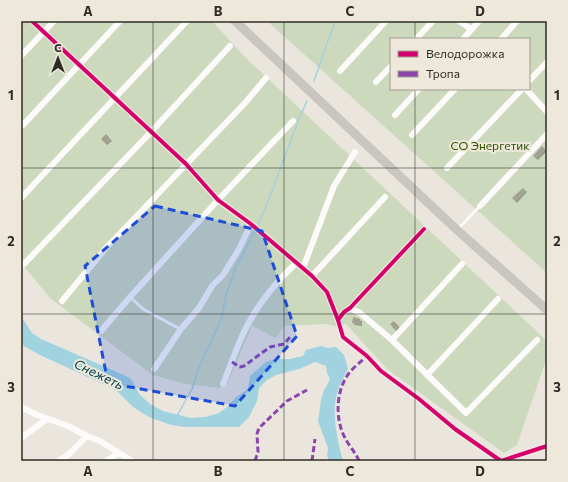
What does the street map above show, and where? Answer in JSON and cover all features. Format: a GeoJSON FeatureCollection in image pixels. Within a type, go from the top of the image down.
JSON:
{"type":"FeatureCollection","features":[{"type":"Feature","properties":{"kind":"main road"},"geometry":{"type":"LineString","coordinates":[[241,23],[457,230],[547,310]]}},
{"type":"Feature","properties":{"kind":"street"},"geometry":{"type":"LineString","coordinates":[[32,21],[186,164],[218,200],[251,224],[312,276],[327,292],[343,337],[367,356],[381,371],[419,399],[455,429],[501,461],[547,446]]}},
{"type":"Feature","properties":{"kind":"street"},"geometry":{"type":"LineString","coordinates":[[21,56],[54,21]]}},
{"type":"Feature","properties":{"kind":"street"},"geometry":{"type":"LineString","coordinates":[[23,125],[120,21]]}},
{"type":"Feature","properties":{"kind":"street"},"geometry":{"type":"LineString","coordinates":[[22,196],[187,21]]}},
{"type":"Feature","properties":{"kind":"street"},"geometry":{"type":"LineString","coordinates":[[340,71],[386,21]]}},
{"type":"Feature","properties":{"kind":"street"},"geometry":{"type":"LineString","coordinates":[[417,38],[433,21]]}},
{"type":"Feature","properties":{"kind":"street"},"geometry":{"type":"LineString","coordinates":[[459,21],[471,29]]}},
{"type":"Feature","properties":{"kind":"street"},"geometry":{"type":"LineString","coordinates":[[467,38],[471,29],[479,21]]}},
{"type":"Feature","properties":{"kind":"street"},"geometry":{"type":"LineString","coordinates":[[502,38],[517,21]]}},
{"type":"Feature","properties":{"kind":"street"},"geometry":{"type":"LineString","coordinates":[[24,264],[151,132],[230,46]]}},
{"type":"Feature","properties":{"kind":"street"},"geometry":{"type":"LineString","coordinates":[[530,80],[547,62]]}},
{"type":"Feature","properties":{"kind":"street"},"geometry":{"type":"LineString","coordinates":[[376,82],[390,67]]}},
{"type":"Feature","properties":{"kind":"street"},"geometry":{"type":"LineString","coordinates":[[62,301],[106,248],[266,78]]}},
{"type":"Feature","properties":{"kind":"street"},"geometry":{"type":"LineString","coordinates":[[395,115],[418,90]]}},
{"type":"Feature","properties":{"kind":"street"},"geometry":{"type":"LineString","coordinates":[[412,135],[454,90]]}},
{"type":"Feature","properties":{"kind":"street"},"geometry":{"type":"LineString","coordinates":[[447,168],[521,90]]}},
{"type":"Feature","properties":{"kind":"street"},"geometry":{"type":"LineString","coordinates":[[527,90],[547,112]]}},
{"type":"Feature","properties":{"kind":"street"},"geometry":{"type":"LineString","coordinates":[[101,331],[218,200],[293,121]]}},
{"type":"Feature","properties":{"kind":"street"},"geometry":{"type":"LineString","coordinates":[[480,206],[547,134]]}},
{"type":"Feature","properties":{"kind":"street"},"geometry":{"type":"LineString","coordinates":[[303,268],[334,186],[355,152]]}},
{"type":"Feature","properties":{"kind":"street"},"geometry":{"type":"LineString","coordinates":[[312,276],[385,196]]}},
{"type":"Feature","properties":{"kind":"street"},"geometry":{"type":"LineString","coordinates":[[154,369],[181,329],[199,308],[212,286],[223,275],[239,249],[251,224]]}},
{"type":"Feature","properties":{"kind":"street"},"geometry":{"type":"LineString","coordinates":[[338,320],[424,229]]}},
{"type":"Feature","properties":{"kind":"street"},"geometry":{"type":"LineString","coordinates":[[223,384],[246,328],[253,315],[283,276],[296,263]]}},
{"type":"Feature","properties":{"kind":"street"},"geometry":{"type":"LineString","coordinates":[[392,340],[462,264]]}},
{"type":"Feature","properties":{"kind":"street"},"geometry":{"type":"LineString","coordinates":[[427,375],[498,299]]}},
{"type":"Feature","properties":{"kind":"street"},"geometry":{"type":"LineString","coordinates":[[350,308],[360,313],[392,340],[466,414],[537,340]]}},
{"type":"Feature","properties":{"kind":"street"},"geometry":{"type":"LineString","coordinates":[[21,407],[100,441],[132,461]]}},
{"type":"Feature","properties":{"kind":"street"},"geometry":{"type":"LineString","coordinates":[[21,438],[46,418]]}},
{"type":"Feature","properties":{"kind":"street"},"geometry":{"type":"LineString","coordinates":[[59,461],[70,453],[87,436]]}},
{"type":"Feature","properties":{"kind":"street"},"geometry":{"type":"LineString","coordinates":[[106,461],[119,453]]}},
{"type":"Feature","properties":{"kind":"lane"},"geometry":{"type":"LineString","coordinates":[[457,230],[480,206]]}},
{"type":"Feature","properties":{"kind":"lane"},"geometry":{"type":"LineString","coordinates":[[130,297],[143,309],[181,329]]}},
{"type":"Feature","properties":{"kind":"highlighted area"},"geometry":{"type":"Polygon","coordinates":[[[155,206],[262,231],[297,336],[235,406],[108,383],[85,266],[155,206]]]}},
{"type":"Feature","properties":{"kind":"green space"},"geometry":{"type":"Polygon","coordinates":[[[21,21],[212,21],[247,59],[547,341],[547,357],[517,445],[504,453],[387,369],[346,324],[339,327],[325,324],[284,326],[276,338],[252,326],[227,384],[220,388],[185,384],[153,375],[51,299],[21,263],[21,21]]]}},
{"type":"Feature","properties":{"kind":"green space","name":"СО Энергетик"},"geometry":{"type":"Polygon","coordinates":[[[267,21],[547,21],[547,273],[267,21]]]}},
{"type":"Feature","properties":{"kind":"water","name":"Снежеть"},"geometry":{"type":"Polygon","coordinates":[[[21,316],[32,333],[41,339],[126,376],[131,379],[140,395],[150,404],[163,411],[191,418],[205,417],[219,413],[236,397],[248,389],[250,376],[266,362],[276,359],[290,359],[303,356],[306,350],[321,346],[328,348],[336,347],[344,355],[348,369],[338,391],[335,405],[336,430],[343,461],[330,461],[327,456],[328,448],[318,421],[321,400],[330,379],[326,366],[315,362],[299,369],[276,375],[267,380],[259,388],[257,401],[249,417],[239,427],[185,427],[171,425],[149,417],[133,407],[116,390],[40,355],[24,346],[21,341],[21,316]]]}},
{"type":"Feature","properties":{"kind":"building"},"geometry":{"type":"Polygon","coordinates":[[[106,134],[110,139],[105,143],[101,139],[106,134]]]}},
{"type":"Feature","properties":{"kind":"building"},"geometry":{"type":"Polygon","coordinates":[[[542,146],[545,149],[536,158],[533,156],[542,146]]]}},
{"type":"Feature","properties":{"kind":"building"},"geometry":{"type":"Polygon","coordinates":[[[523,188],[525,190],[515,201],[512,198],[523,188]]]}},
{"type":"Feature","properties":{"kind":"building"},"geometry":{"type":"Polygon","coordinates":[[[353,317],[360,319],[360,324],[352,323],[353,317]]]}},
{"type":"Feature","properties":{"kind":"building"},"geometry":{"type":"Polygon","coordinates":[[[394,321],[398,326],[394,329],[390,324],[394,321]]]}},
{"type":"Feature","properties":{"kind":"waterway"},"geometry":{"type":"LineString","coordinates":[[314,81],[335,21]]}},
{"type":"Feature","properties":{"kind":"waterway"},"geometry":{"type":"LineString","coordinates":[[257,227],[307,101]]}},
{"type":"Feature","properties":{"kind":"waterway"},"geometry":{"type":"LineString","coordinates":[[177,416],[192,389],[199,368],[222,317],[226,295],[236,267],[255,231]]}},
{"type":"Feature","properties":{"kind":"marked path"},"geometry":{"type":"LineString","coordinates":[[232,362],[240,367],[244,366],[270,347],[284,344],[291,336]]}},
{"type":"Feature","properties":{"kind":"marked path"},"geometry":{"type":"LineString","coordinates":[[359,461],[342,431],[338,415],[338,406],[343,383],[347,376],[367,356]]}},
{"type":"Feature","properties":{"kind":"marked path"},"geometry":{"type":"LineString","coordinates":[[255,461],[258,452],[257,434],[259,428],[287,401],[307,390]]}},
{"type":"Feature","properties":{"kind":"marked path"},"geometry":{"type":"LineString","coordinates":[[312,461],[315,439]]}},
{"type":"Feature","properties":{"kind":"cycle path"},"geometry":{"type":"LineString","coordinates":[[32,21],[186,164],[218,200],[251,224],[312,276],[327,292],[338,320]]}},
{"type":"Feature","properties":{"kind":"cycle path"},"geometry":{"type":"LineString","coordinates":[[424,229],[350,308],[344,312],[338,320],[343,337],[367,356],[381,371],[419,399],[455,429],[501,461],[547,446]]}}]}
